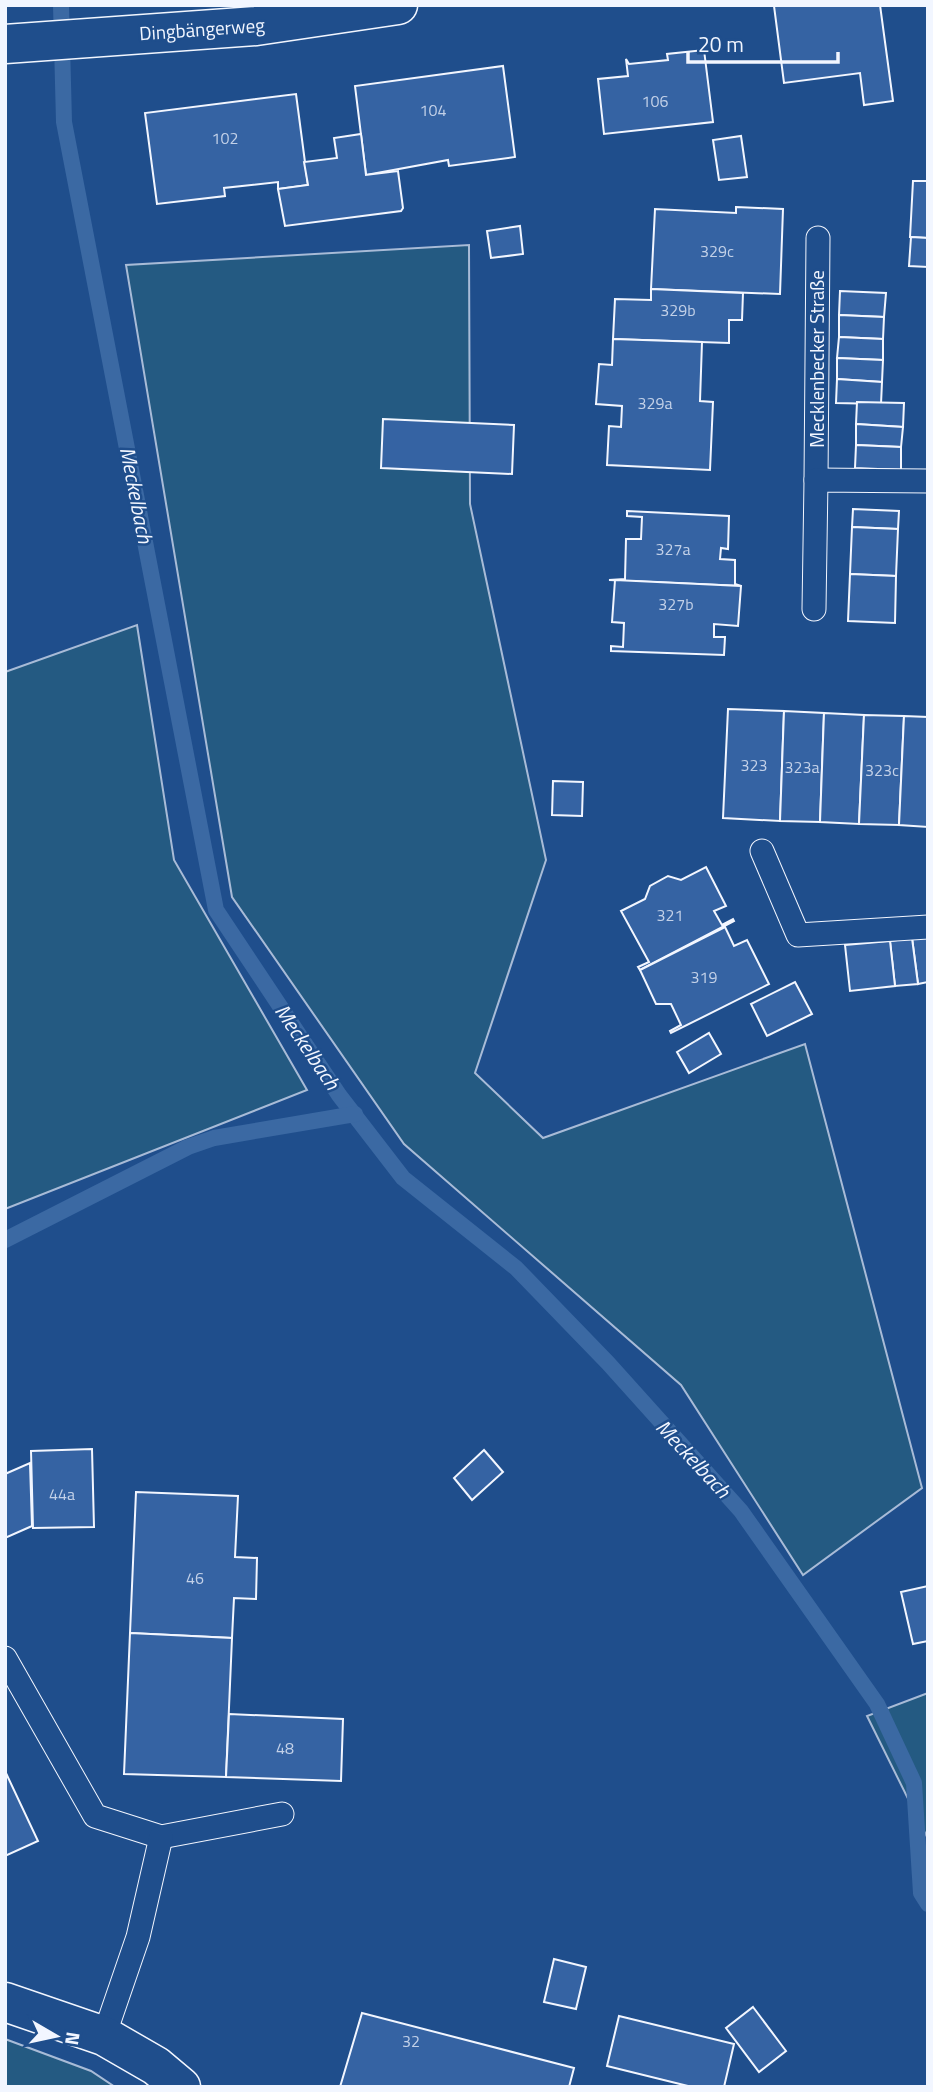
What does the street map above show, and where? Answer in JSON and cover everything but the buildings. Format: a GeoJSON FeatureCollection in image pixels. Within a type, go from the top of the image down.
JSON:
{"type":"FeatureCollection","features":[{"type":"Feature","properties":{"kind":"street","name":"Dingbängerweg"},"geometry":{"type":"LineString","coordinates":[[13,43],[256,26],[398,5]]}},
{"type":"Feature","properties":{"kind":"street"},"geometry":{"type":"LineString","coordinates":[[5,2002],[104,2036],[156,2066],[181,2087]]}},
{"type":"Feature","properties":{"kind":"lane","name":"Mecklenbecker Straße"},"geometry":{"type":"LineString","coordinates":[[814,609],[818,238]]}},
{"type":"Feature","properties":{"kind":"lane"},"geometry":{"type":"LineString","coordinates":[[816,480],[928,481]]}},
{"type":"Feature","properties":{"kind":"lane"},"geometry":{"type":"LineString","coordinates":[[762,850],[799,935],[928,927]]}},
{"type":"Feature","properties":{"kind":"lane"},"geometry":{"type":"LineString","coordinates":[[5,1658],[95,1816],[161,1837],[282,1814]]}},
{"type":"Feature","properties":{"kind":"lane"},"geometry":{"type":"LineString","coordinates":[[104,2036],[138,1937],[161,1837]]}},
{"type":"Feature","properties":{"kind":"shaded area"},"geometry":{"type":"Polygon","coordinates":[[[469,245],[470,504],[546,860],[475,1073],[543,1138],[805,1044],[922,1488],[803,1575],[681,1385],[404,1144],[232,897],[126,265],[469,245]]]}},
{"type":"Feature","properties":{"kind":"shaded area"},"geometry":{"type":"Polygon","coordinates":[[[137,625],[174,860],[307,1090],[5,1209],[5,672],[137,625]]]}},
{"type":"Feature","properties":{"kind":"shaded area"},"geometry":{"type":"Polygon","coordinates":[[[928,1693],[928,1839],[867,1716],[928,1693]]]}},
{"type":"Feature","properties":{"kind":"shaded area"},"geometry":{"type":"Polygon","coordinates":[[[5,2039],[91,2071],[115,2087],[5,2087],[5,2039]]]}},
{"type":"Feature","properties":{"kind":"waterway","name":"Meckelbach"},"geometry":{"type":"LineString","coordinates":[[61,5],[64,122],[216,910],[339,1095],[403,1178],[516,1268],[608,1363],[741,1511],[877,1704],[914,1783],[921,1893],[928,1904]]}},
{"type":"Feature","properties":{"kind":"waterway"},"geometry":{"type":"LineString","coordinates":[[5,1240],[188,1147],[214,1138],[355,1114]]}}]}
